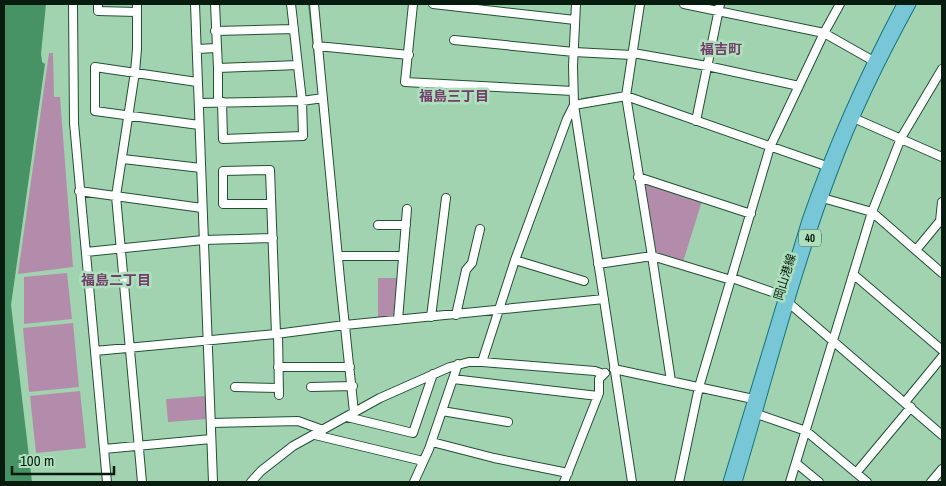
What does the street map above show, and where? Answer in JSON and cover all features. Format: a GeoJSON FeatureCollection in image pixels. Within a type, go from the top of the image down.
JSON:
{"type":"FeatureCollection","features":[{"type":"Feature","properties":{"kind":"main road","name":"岡山港線"},"geometry":{"type":"LineString","coordinates":[[728,482],[755,406],[819,197],[850,117],[902,4]]}},
{"type":"Feature","properties":{"kind":"main road","name":"岡山港線"},"geometry":{"type":"LineString","coordinates":[[876,62],[911,4]]}},
{"type":"Feature","properties":{"kind":"main road","name":"岡山港線"},"geometry":{"type":"LineString","coordinates":[[737,482],[755,406]]}},
{"type":"Feature","properties":{"kind":"street"},"geometry":{"type":"LineString","coordinates":[[73,4],[74,123],[107,482]]}},
{"type":"Feature","properties":{"kind":"street"},"geometry":{"type":"LineString","coordinates":[[98,4],[98,11],[137,8],[135,72],[116,196],[142,482]]}},
{"type":"Feature","properties":{"kind":"street"},"geometry":{"type":"LineString","coordinates":[[195,4],[199,49],[197,82],[201,102],[199,125],[202,208],[206,240],[213,423],[211,439],[213,482]]}},
{"type":"Feature","properties":{"kind":"street"},"geometry":{"type":"LineString","coordinates":[[215,4],[216,48],[223,139],[303,136],[302,101],[291,4]]}},
{"type":"Feature","properties":{"kind":"street"},"geometry":{"type":"LineString","coordinates":[[314,4],[321,98],[354,412]]}},
{"type":"Feature","properties":{"kind":"street"},"geometry":{"type":"LineString","coordinates":[[413,4],[405,82],[573,91]]}},
{"type":"Feature","properties":{"kind":"street"},"geometry":{"type":"LineString","coordinates":[[433,4],[575,20]]}},
{"type":"Feature","properties":{"kind":"street"},"geometry":{"type":"LineString","coordinates":[[576,4],[574,105],[632,482]]}},
{"type":"Feature","properties":{"kind":"street"},"geometry":{"type":"LineString","coordinates":[[640,4],[626,96],[671,381]]}},
{"type":"Feature","properties":{"kind":"street"},"geometry":{"type":"LineString","coordinates":[[684,4],[720,7],[824,33],[876,62]]}},
{"type":"Feature","properties":{"kind":"street"},"geometry":{"type":"LineString","coordinates":[[679,482],[698,387],[732,279],[770,147],[824,33],[840,4]]}},
{"type":"Feature","properties":{"kind":"street"},"geometry":{"type":"LineString","coordinates":[[696,121],[720,7]]}},
{"type":"Feature","properties":{"kind":"street"},"geometry":{"type":"LineString","coordinates":[[216,31],[294,29]]}},
{"type":"Feature","properties":{"kind":"street"},"geometry":{"type":"LineString","coordinates":[[454,40],[574,52],[633,54],[708,66],[799,86]]}},
{"type":"Feature","properties":{"kind":"street"},"geometry":{"type":"LineString","coordinates":[[317,46],[409,55]]}},
{"type":"Feature","properties":{"kind":"street"},"geometry":{"type":"LineString","coordinates":[[199,49],[216,48]]}},
{"type":"Feature","properties":{"kind":"street"},"geometry":{"type":"LineString","coordinates":[[218,68],[298,65]]}},
{"type":"Feature","properties":{"kind":"street"},"geometry":{"type":"LineString","coordinates":[[197,82],[95,67],[95,111],[199,125]]}},
{"type":"Feature","properties":{"kind":"street"},"geometry":{"type":"LineString","coordinates":[[790,482],[872,212],[901,138],[942,69]]}},
{"type":"Feature","properties":{"kind":"street"},"geometry":{"type":"LineString","coordinates":[[574,105],[626,96],[830,167]]}},
{"type":"Feature","properties":{"kind":"street"},"geometry":{"type":"LineString","coordinates":[[201,102],[302,101],[321,98]]}},
{"type":"Feature","properties":{"kind":"street"},"geometry":{"type":"LineString","coordinates":[[482,362],[515,260],[567,119],[574,105]]}},
{"type":"Feature","properties":{"kind":"street"},"geometry":{"type":"LineString","coordinates":[[850,117],[942,157]]}},
{"type":"Feature","properties":{"kind":"street"},"geometry":{"type":"LineString","coordinates":[[122,159],[201,168]]}},
{"type":"Feature","properties":{"kind":"street"},"geometry":{"type":"LineString","coordinates":[[235,387],[279,392],[270,170],[223,171],[223,204],[271,204]]}},
{"type":"Feature","properties":{"kind":"street"},"geometry":{"type":"LineString","coordinates":[[638,176],[751,214]]}},
{"type":"Feature","properties":{"kind":"street"},"geometry":{"type":"LineString","coordinates":[[80,191],[202,208]]}},
{"type":"Feature","properties":{"kind":"street"},"geometry":{"type":"LineString","coordinates":[[819,197],[872,212],[942,273]]}},
{"type":"Feature","properties":{"kind":"street"},"geometry":{"type":"LineString","coordinates":[[431,317],[446,198]]}},
{"type":"Feature","properties":{"kind":"street"},"geometry":{"type":"LineString","coordinates":[[916,250],[940,222],[942,202]]}},
{"type":"Feature","properties":{"kind":"street"},"geometry":{"type":"LineString","coordinates":[[398,320],[407,208]]}},
{"type":"Feature","properties":{"kind":"street"},"geometry":{"type":"LineString","coordinates":[[378,225],[406,225]]}},
{"type":"Feature","properties":{"kind":"street"},"geometry":{"type":"LineString","coordinates":[[456,315],[466,270],[472,262],[480,229]]}},
{"type":"Feature","properties":{"kind":"street"},"geometry":{"type":"LineString","coordinates":[[86,252],[206,240],[273,238]]}},
{"type":"Feature","properties":{"kind":"street"},"geometry":{"type":"LineString","coordinates":[[338,256],[403,256]]}},
{"type":"Feature","properties":{"kind":"street"},"geometry":{"type":"LineString","coordinates":[[598,264],[652,256],[732,279],[787,300],[942,435]]}},
{"type":"Feature","properties":{"kind":"street"},"geometry":{"type":"LineString","coordinates":[[515,260],[584,281]]}},
{"type":"Feature","properties":{"kind":"street"},"geometry":{"type":"LineString","coordinates":[[853,274],[942,350]]}},
{"type":"Feature","properties":{"kind":"street"},"geometry":{"type":"LineString","coordinates":[[95,351],[277,334],[345,325],[604,299]]}},
{"type":"Feature","properties":{"kind":"street"},"geometry":{"type":"LineString","coordinates":[[852,482],[942,357]]}},
{"type":"Feature","properties":{"kind":"street"},"geometry":{"type":"LineString","coordinates":[[251,482],[261,471],[293,446],[380,398],[458,364],[482,362],[595,371],[603,374]]}},
{"type":"Feature","properties":{"kind":"street"},"geometry":{"type":"LineString","coordinates":[[414,482],[421,461],[432,442],[458,364]]}},
{"type":"Feature","properties":{"kind":"street"},"geometry":{"type":"LineString","coordinates":[[278,367],[348,367]]}},
{"type":"Feature","properties":{"kind":"street"},"geometry":{"type":"LineString","coordinates":[[564,482],[598,396],[599,379],[603,374],[614,370],[698,387],[755,406],[806,430],[867,482]]}},
{"type":"Feature","properties":{"kind":"street"},"geometry":{"type":"LineString","coordinates":[[347,417],[413,433],[433,374]]}},
{"type":"Feature","properties":{"kind":"street"},"geometry":{"type":"LineString","coordinates":[[453,379],[598,396]]}},
{"type":"Feature","properties":{"kind":"street"},"geometry":{"type":"LineString","coordinates":[[311,387],[351,386]]}},
{"type":"Feature","properties":{"kind":"street"},"geometry":{"type":"LineString","coordinates":[[442,412],[508,422]]}},
{"type":"Feature","properties":{"kind":"street"},"geometry":{"type":"LineString","coordinates":[[213,423],[298,421],[323,430]]}},
{"type":"Feature","properties":{"kind":"street"},"geometry":{"type":"LineString","coordinates":[[315,435],[421,461]]}},
{"type":"Feature","properties":{"kind":"street"},"geometry":{"type":"LineString","coordinates":[[104,450],[211,439]]}},
{"type":"Feature","properties":{"kind":"street"},"geometry":{"type":"LineString","coordinates":[[432,442],[494,458],[568,473]]}},
{"type":"Feature","properties":{"kind":"street"},"geometry":{"type":"LineString","coordinates":[[796,463],[819,482]]}},
{"type":"Feature","properties":{"kind":"street"},"geometry":{"type":"LineString","coordinates":[[932,482],[942,469]]}},
{"type":"Feature","properties":{"kind":"shaded area"},"geometry":{"type":"Polygon","coordinates":[[[4,4],[46,4],[41,54],[42,62],[45,64],[11,305],[32,482],[4,482],[4,4]]]}},
{"type":"Feature","properties":{"kind":"shaded area"},"geometry":{"type":"Polygon","coordinates":[[[49,53],[53,53],[54,97],[60,97],[73,267],[18,274],[49,53]]]}},
{"type":"Feature","properties":{"kind":"shaded area"},"geometry":{"type":"Polygon","coordinates":[[[643,180],[702,201],[683,262],[655,253],[643,180]]]}},
{"type":"Feature","properties":{"kind":"shaded area"},"geometry":{"type":"Polygon","coordinates":[[[67,273],[72,319],[24,324],[24,277],[67,273]]]}},
{"type":"Feature","properties":{"kind":"shaded area"},"geometry":{"type":"Polygon","coordinates":[[[378,278],[398,278],[396,314],[392,317],[378,318],[378,278]]]}},
{"type":"Feature","properties":{"kind":"shaded area"},"geometry":{"type":"Polygon","coordinates":[[[73,323],[79,387],[29,392],[23,328],[73,323]]]}},
{"type":"Feature","properties":{"kind":"shaded area"},"geometry":{"type":"Polygon","coordinates":[[[80,391],[86,448],[36,453],[30,396],[80,391]]]}},
{"type":"Feature","properties":{"kind":"shaded area"},"geometry":{"type":"Polygon","coordinates":[[[206,396],[208,419],[168,422],[166,399],[206,396]]]}},
{"type":"Feature","properties":{"kind":"waterway"},"geometry":{"type":"LineString","coordinates":[[199,4],[199,23]]}},
{"type":"Feature","properties":{"kind":"waterway"},"geometry":{"type":"LineString","coordinates":[[309,4],[316,66]]}},
{"type":"Feature","properties":{"kind":"waterway"},"geometry":{"type":"LineString","coordinates":[[582,99],[602,96]]}},
{"type":"Feature","properties":{"kind":"district","name":"福吉町"},"geometry":{"type":"Point","coordinates":[721,49]}},
{"type":"Feature","properties":{"kind":"district","name":"福島三丁目"},"geometry":{"type":"Point","coordinates":[454,96]}},
{"type":"Feature","properties":{"kind":"district","name":"福島二丁目"},"geometry":{"type":"Point","coordinates":[116,280]}}]}
